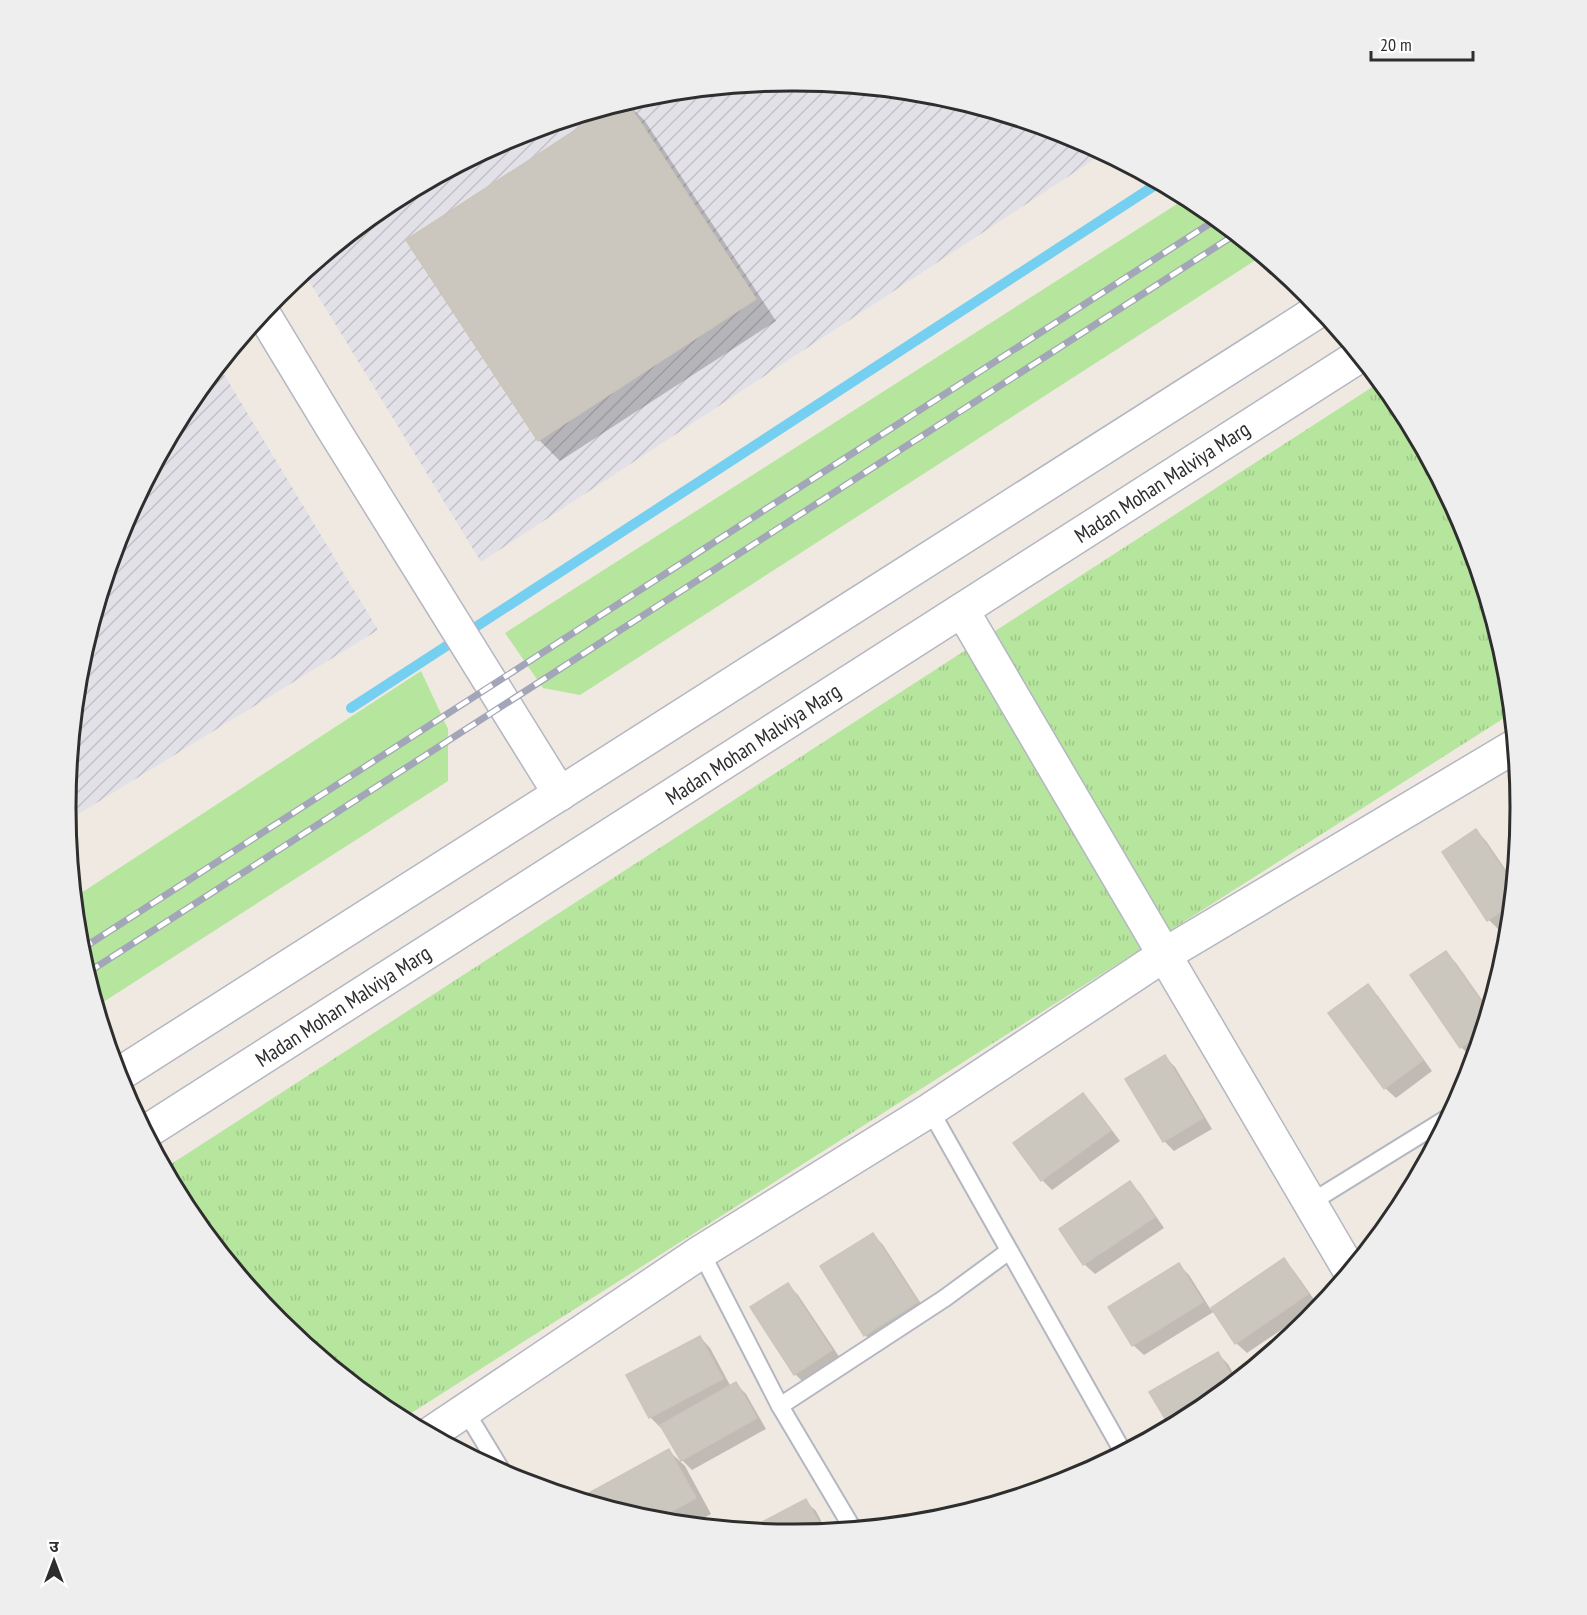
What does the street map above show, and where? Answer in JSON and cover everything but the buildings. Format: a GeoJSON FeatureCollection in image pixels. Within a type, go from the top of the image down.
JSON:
{"type":"FeatureCollection","features":[{"type":"Feature","properties":{"kind":"main road"},"geometry":{"type":"LineString","coordinates":[[126,1070],[1313,314]]}},
{"type":"Feature","properties":{"kind":"main road"},"geometry":{"type":"LineString","coordinates":[[268,321],[560,794]]}},
{"type":"Feature","properties":{"kind":"main road","name":"Madan Mohan Malviya Marg"},"geometry":{"type":"LineString","coordinates":[[152,1128],[1353,360]]}},
{"type":"Feature","properties":{"kind":"main road"},"geometry":{"type":"LineString","coordinates":[[962,610],[1346,1264]]}},
{"type":"Feature","properties":{"kind":"main road"},"geometry":{"type":"LineString","coordinates":[[438,1429],[701,1252],[930,1110],[1164,955],[1508,750]]}},
{"type":"Feature","properties":{"kind":"lane"},"geometry":{"type":"LineString","coordinates":[[930,1110],[1120,1446]]}},
{"type":"Feature","properties":{"kind":"lane"},"geometry":{"type":"LineString","coordinates":[[1310,1203],[1437,1124]]}},
{"type":"Feature","properties":{"kind":"lane"},"geometry":{"type":"LineString","coordinates":[[780,1406],[945,1298],[1009,1251]]}},
{"type":"Feature","properties":{"kind":"lane"},"geometry":{"type":"LineString","coordinates":[[701,1252],[780,1406],[849,1522]]}},
{"type":"Feature","properties":{"kind":"lane"},"geometry":{"type":"LineString","coordinates":[[466,1412],[494,1459]]}},
{"type":"Feature","properties":{"kind":"shaded area"},"geometry":{"type":"Polygon","coordinates":[[[747,92],[840,92],[933,104],[1024,129],[1097,158],[481,562],[308,280],[357,239],[395,211],[476,164],[563,129],[654,104],[747,92]]]}},
{"type":"Feature","properties":{"kind":"shaded area"},"geometry":{"type":"Polygon","coordinates":[[[223,373],[378,630],[76,815],[78,761],[90,668],[115,577],[150,490],[197,409],[223,373]]]}},
{"type":"Feature","properties":{"kind":"green space"},"geometry":{"type":"Polygon","coordinates":[[[1179,203],[1256,260],[580,695],[543,688],[505,633],[1179,203]]]}},
{"type":"Feature","properties":{"kind":"green space"},"geometry":{"type":"Polygon","coordinates":[[[1373,386],[1390,409],[1437,490],[1456,533],[1486,622],[1497,668],[1504,718],[411,1413],[357,1376],[321,1347],[254,1280],[197,1206],[172,1164],[1373,386]]]}},
{"type":"Feature","properties":{"kind":"green space"},"geometry":{"type":"Polygon","coordinates":[[[421,671],[448,729],[448,781],[104,1002],[90,947],[82,892],[421,671]]]}},
{"type":"Feature","properties":{"kind":"waterway"},"geometry":{"type":"LineString","coordinates":[[351,708],[1152,187]]}},
{"type":"Feature","properties":{"kind":"railway"},"geometry":{"type":"LineString","coordinates":[[90,944],[1209,224]]}},
{"type":"Feature","properties":{"kind":"railway"},"geometry":{"type":"LineString","coordinates":[[95,968],[1229,238]]}}]}
